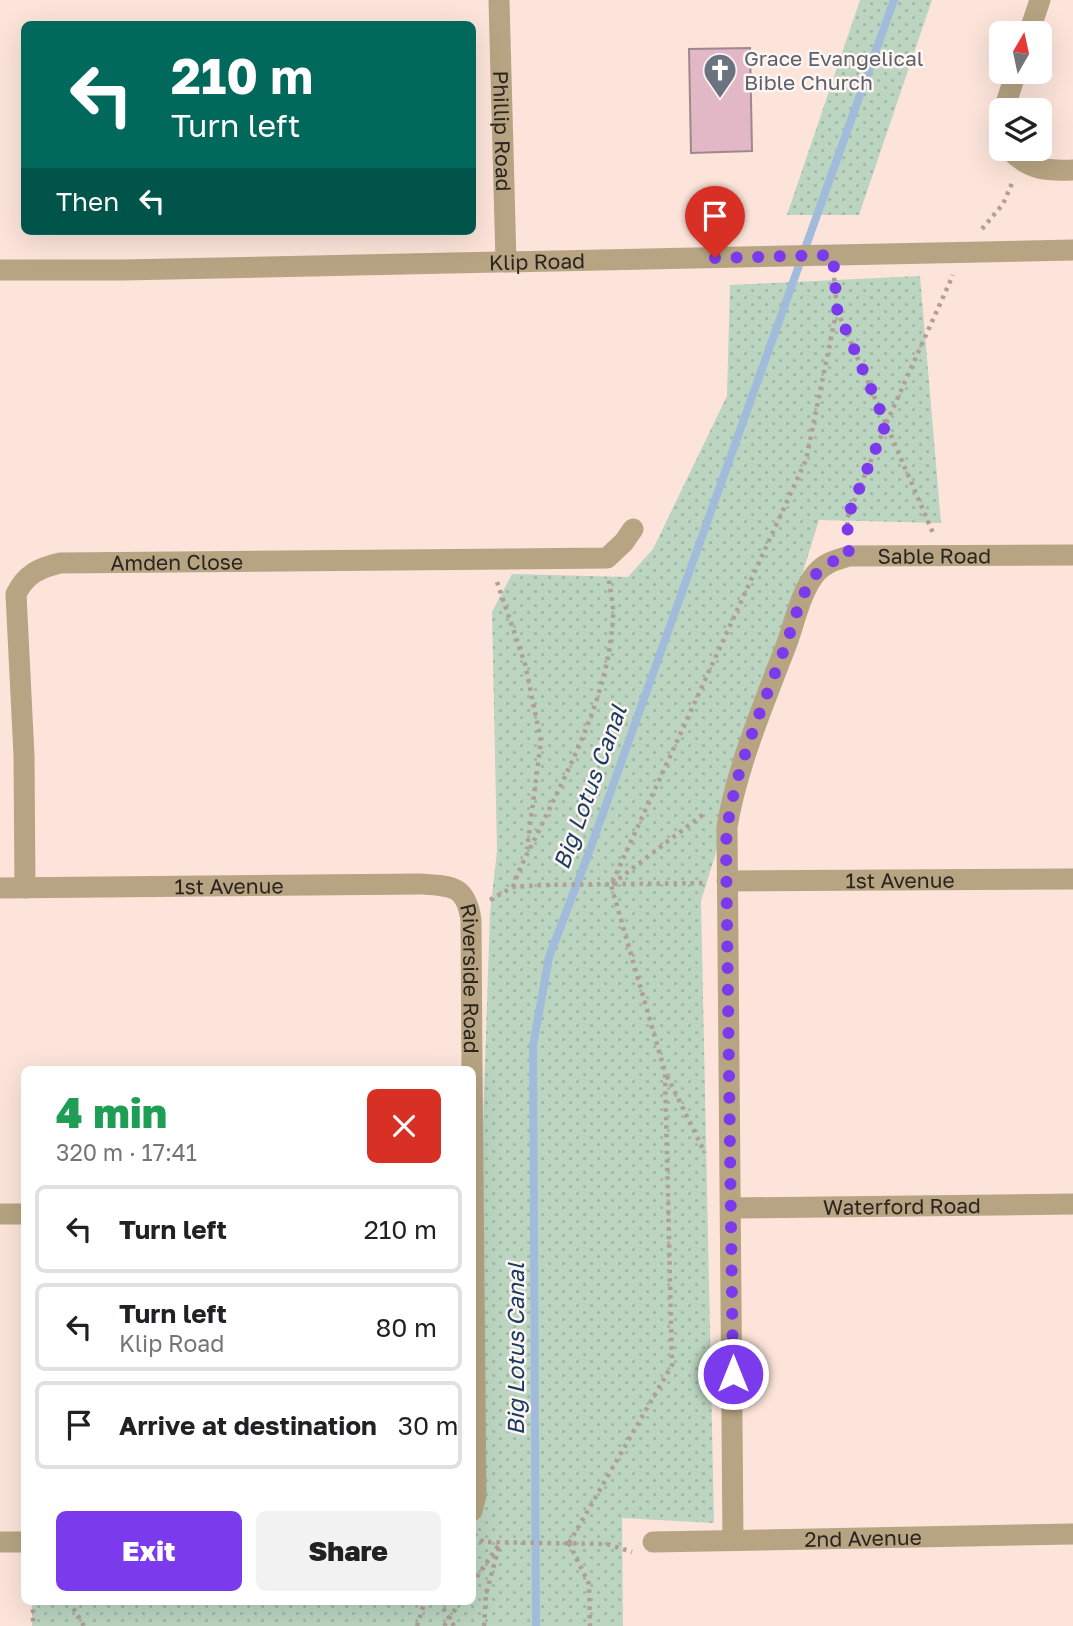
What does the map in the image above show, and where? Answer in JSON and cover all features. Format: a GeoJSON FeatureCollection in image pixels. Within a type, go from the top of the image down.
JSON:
{"type":"FeatureCollection","features":[{"type":"Feature","properties":{"kind":"street","name":"Phillip Road"},"geometry":{"type":"LineString","coordinates":[[499,0],[506,262]]}},
{"type":"Feature","properties":{"kind":"street"},"geometry":{"type":"LineString","coordinates":[[1033,21],[1040,0]]}},
{"type":"Feature","properties":{"kind":"street"},"geometry":{"type":"LineString","coordinates":[[1027,161],[1047,171],[1073,170]]}},
{"type":"Feature","properties":{"kind":"street","name":"Klip Road"},"geometry":{"type":"LineString","coordinates":[[0,271],[1073,250]]}},
{"type":"Feature","properties":{"kind":"street"},"geometry":{"type":"LineString","coordinates":[[607,558],[633,529]]}},
{"type":"Feature","properties":{"kind":"street","name":"Sable Road"},"geometry":{"type":"LineString","coordinates":[[733,1540],[732,1208],[722,882],[727,827],[735,790],[805,595],[816,574],[830,562],[849,556],[1073,555]]}},
{"type":"Feature","properties":{"kind":"street","name":"Amden Close"},"geometry":{"type":"LineString","coordinates":[[25,888],[24,756],[16,594],[22,582],[39,568],[60,564],[607,558]]}},
{"type":"Feature","properties":{"kind":"street","name":"1st Avenue"},"geometry":{"type":"LineString","coordinates":[[722,882],[1073,879]]}},
{"type":"Feature","properties":{"kind":"street","name":"1st Avenue"},"geometry":{"type":"LineString","coordinates":[[0,888],[421,884],[457,890]]}},
{"type":"Feature","properties":{"kind":"street","name":"Riverside Road"},"geometry":{"type":"LineString","coordinates":[[457,890],[468,902],[471,920],[472,1066]]}},
{"type":"Feature","properties":{"kind":"street","name":"Waterford Road"},"geometry":{"type":"LineString","coordinates":[[732,1208],[1073,1204]]}},
{"type":"Feature","properties":{"kind":"street"},"geometry":{"type":"LineString","coordinates":[[0,1214],[21,1214]]}},
{"type":"Feature","properties":{"kind":"street","name":"2nd Avenue"},"geometry":{"type":"LineString","coordinates":[[661,1542],[1073,1534]]}},
{"type":"Feature","properties":{"kind":"street"},"geometry":{"type":"LineString","coordinates":[[0,1542],[21,1542]]}},
{"type":"Feature","properties":{"kind":"path"},"geometry":{"type":"LineString","coordinates":[[849,556],[847,518],[886,424],[963,253],[1003,204],[1014,161]]}},
{"type":"Feature","properties":{"kind":"path"},"geometry":{"type":"LineString","coordinates":[[707,1159],[665,1072],[611,885],[806,460],[837,309],[833,255]]}},
{"type":"Feature","properties":{"kind":"path"},"geometry":{"type":"LineString","coordinates":[[837,309],[942,556]]}},
{"type":"Feature","properties":{"kind":"path"},"geometry":{"type":"LineString","coordinates":[[513,887],[526,854],[576,754],[607,666],[614,615],[607,558]]}},
{"type":"Feature","properties":{"kind":"path"},"geometry":{"type":"LineString","coordinates":[[491,559],[500,594],[525,664],[541,740],[526,854]]}},
{"type":"Feature","properties":{"kind":"path"},"geometry":{"type":"LineString","coordinates":[[611,885],[735,790]]}},
{"type":"Feature","properties":{"kind":"path"},"geometry":{"type":"LineString","coordinates":[[481,901],[490,900],[513,887],[722,882]]}},
{"type":"Feature","properties":{"kind":"path"},"geometry":{"type":"LineString","coordinates":[[569,1543],[672,1365],[665,1072]]}},
{"type":"Feature","properties":{"kind":"path"},"geometry":{"type":"LineString","coordinates":[[476,1536],[483,1542],[607,1544],[639,1555],[661,1557],[661,1542]]}},
{"type":"Feature","properties":{"kind":"path"},"geometry":{"type":"LineString","coordinates":[[476,1578],[500,1543]]}},
{"type":"Feature","properties":{"kind":"path"},"geometry":{"type":"LineString","coordinates":[[484,1626],[486,1594],[500,1543]]}},
{"type":"Feature","properties":{"kind":"path"},"geometry":{"type":"LineString","coordinates":[[569,1543],[589,1584],[590,1626]]}},
{"type":"Feature","properties":{"kind":"path"},"geometry":{"type":"LineString","coordinates":[[33,1605],[33,1626]]}},
{"type":"Feature","properties":{"kind":"path"},"geometry":{"type":"LineString","coordinates":[[71,1605],[84,1626]]}},
{"type":"Feature","properties":{"kind":"path"},"geometry":{"type":"LineString","coordinates":[[417,1626],[424,1605]]}},
{"type":"Feature","properties":{"kind":"path"},"geometry":{"type":"LineString","coordinates":[[442,1605],[454,1626]]}},
{"type":"Feature","properties":{"kind":"path"},"geometry":{"type":"LineString","coordinates":[[444,1626],[458,1605]]}},
{"type":"Feature","properties":{"kind":"green space"},"geometry":{"type":"Polygon","coordinates":[[[860,0],[932,0],[859,215],[787,215],[860,0]]]}},
{"type":"Feature","properties":{"kind":"green space"},"geometry":{"type":"Polygon","coordinates":[[[920,276],[941,523],[819,520],[701,901],[714,1523],[622,1518],[623,1626],[32,1626],[32,1605],[476,1605],[476,1339],[490,913],[497,851],[492,612],[512,574],[628,577],[653,549],[727,396],[730,285],[920,276]]]}},
{"type":"Feature","properties":{"kind":"building","name":"Grace Evangelical Bible Church"},"geometry":{"type":"Polygon","coordinates":[[[750,48],[752,151],[691,153],[689,49],[750,48]]]}},
{"type":"Feature","properties":{"kind":"waterway","name":"Big Lotus Canal"},"geometry":{"type":"LineString","coordinates":[[536,1626],[533,1046],[549,957],[894,0]]}},
{"type":"Feature","properties":{"kind":"place","name":"Grace Evangelical Bible Church"},"geometry":{"type":"Point","coordinates":[720,100]}},
{"type":"Feature","properties":{"kind":"route"},"geometry":{"type":"LineString","coordinates":[[715,258],[833,255],[837,309],[886,424],[847,518],[849,556],[830,562],[816,574],[805,595],[735,790],[727,827],[733,1374]]}}]}
